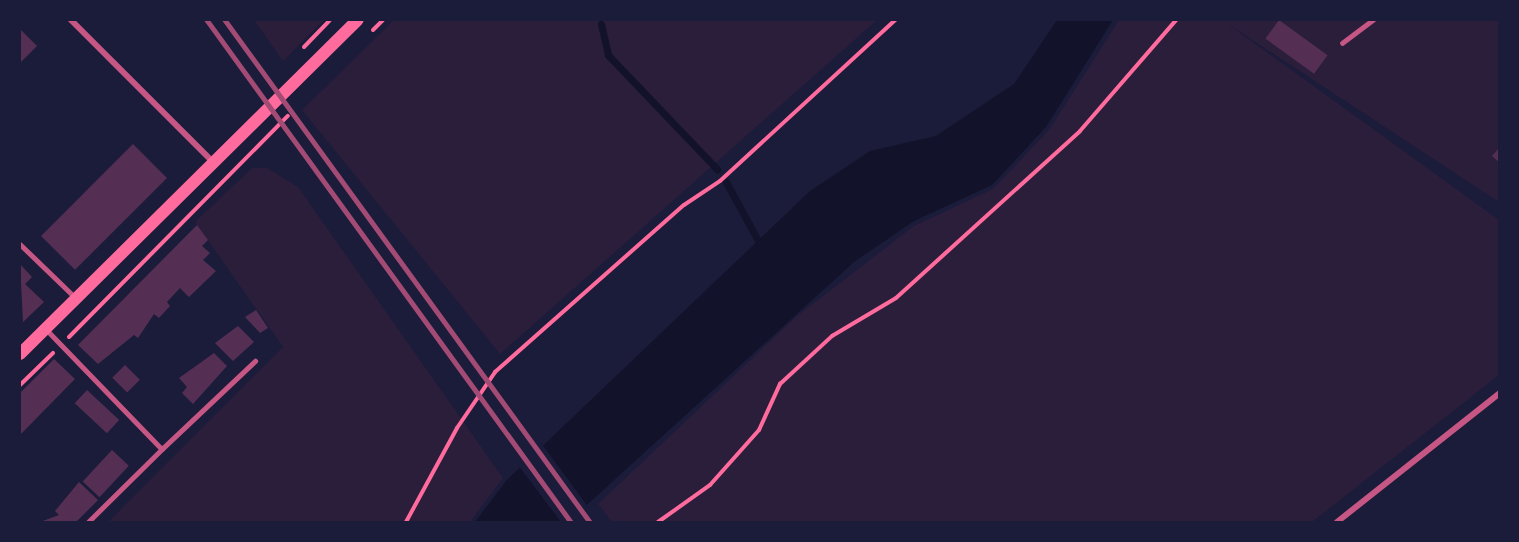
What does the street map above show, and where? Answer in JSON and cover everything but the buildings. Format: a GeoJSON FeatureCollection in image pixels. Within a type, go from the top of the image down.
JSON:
{"type":"FeatureCollection","features":[{"type":"Feature","properties":{"kind":"main road"},"geometry":{"type":"LineString","coordinates":[[20,354],[358,20]]}},
{"type":"Feature","properties":{"kind":"street"},"geometry":{"type":"LineString","coordinates":[[71,20],[213,162]]}},
{"type":"Feature","properties":{"kind":"street"},"geometry":{"type":"LineString","coordinates":[[1337,522],[1500,393]]}},
{"type":"Feature","properties":{"kind":"lane"},"geometry":{"type":"LineString","coordinates":[[1342,44],[1372,20]]}},
{"type":"Feature","properties":{"kind":"lane"},"geometry":{"type":"LineString","coordinates":[[20,244],[76,298]]}},
{"type":"Feature","properties":{"kind":"lane"},"geometry":{"type":"LineString","coordinates":[[45,328],[162,449]]}},
{"type":"Feature","properties":{"kind":"lane"},"geometry":{"type":"LineString","coordinates":[[88,522],[255,361]]}},
{"type":"Feature","properties":{"kind":"path"},"geometry":{"type":"LineString","coordinates":[[406,522],[457,428],[495,372],[684,205],[720,181],[895,20]]}},
{"type":"Feature","properties":{"kind":"path"},"geometry":{"type":"LineString","coordinates":[[658,522],[710,485],[752,438],[780,384],[832,336],[896,297],[1080,131],[1176,20]]}},
{"type":"Feature","properties":{"kind":"path"},"geometry":{"type":"LineString","coordinates":[[20,385],[244,162]]}},
{"type":"Feature","properties":{"kind":"shaded area"},"geometry":{"type":"Polygon","coordinates":[[[254,20],[324,20],[283,61],[254,20]]]}},
{"type":"Feature","properties":{"kind":"shaded area"},"geometry":{"type":"Polygon","coordinates":[[[394,20],[877,20],[500,354],[302,110],[394,20]]]}},
{"type":"Feature","properties":{"kind":"shaded area"},"geometry":{"type":"Polygon","coordinates":[[[1057,20],[1113,20],[1046,127],[992,185],[914,221],[854,262],[568,522],[475,522],[506,481],[810,191],[870,151],[936,136],[1014,84],[1057,20]]]}},
{"type":"Feature","properties":{"kind":"shaded area"},"geometry":{"type":"Polygon","coordinates":[[[1119,20],[1499,20],[1499,202],[1225,22],[1499,220],[1499,375],[1312,522],[612,522],[598,504],[797,316],[914,226],[993,189],[1049,130],[1119,20]]]}},
{"type":"Feature","properties":{"kind":"shaded area"},"geometry":{"type":"Polygon","coordinates":[[[252,168],[267,168],[298,187],[503,478],[470,522],[108,522],[283,347],[195,222],[252,168]]]}},
{"type":"Feature","properties":{"kind":"pier"},"geometry":{"type":"Polygon","coordinates":[[[541,443],[589,508],[572,522],[561,522],[518,465],[541,443]]]}},
{"type":"Feature","properties":{"kind":"waterway"},"geometry":{"type":"LineString","coordinates":[[601,24],[608,55],[717,169]]}},
{"type":"Feature","properties":{"kind":"waterway"},"geometry":{"type":"LineString","coordinates":[[726,182],[761,246]]}},
{"type":"Feature","properties":{"kind":"railway"},"geometry":{"type":"LineString","coordinates":[[207,20],[571,522]]}},
{"type":"Feature","properties":{"kind":"railway"},"geometry":{"type":"LineString","coordinates":[[225,20],[590,522]]}}]}
